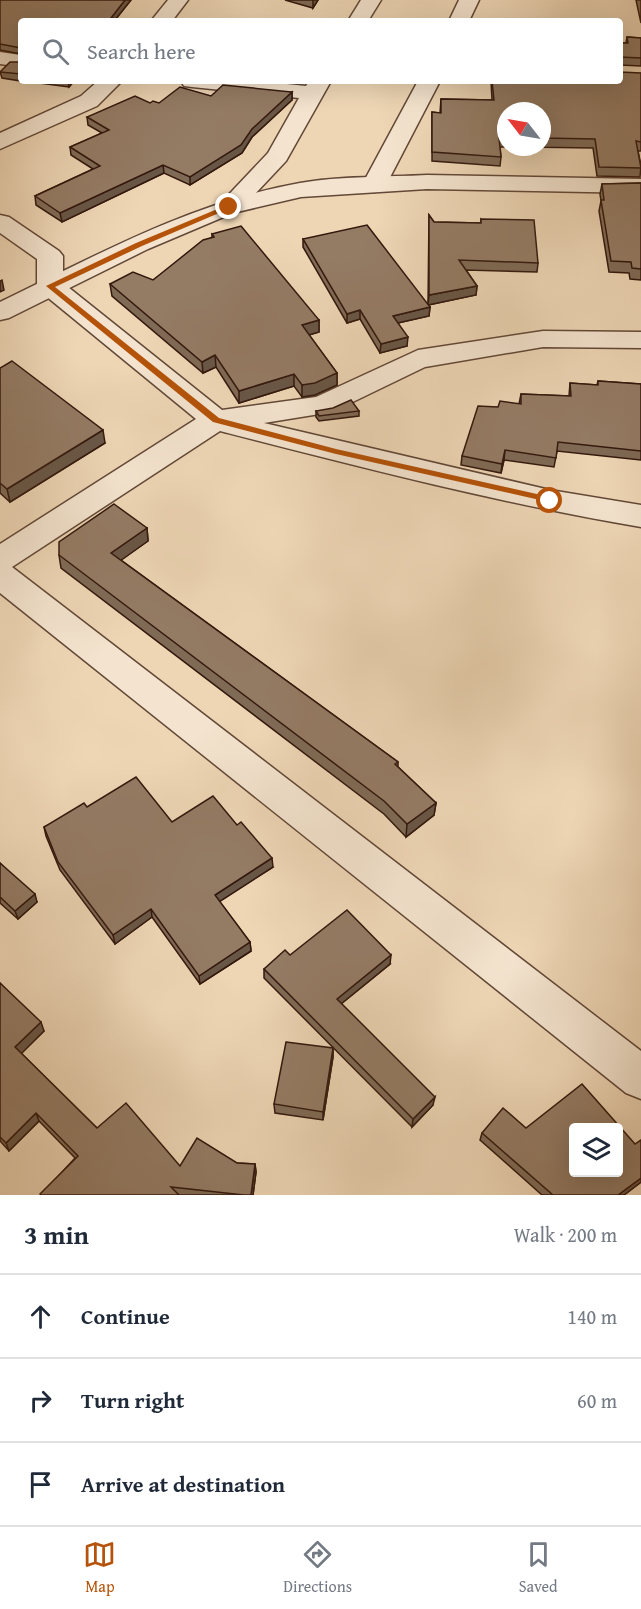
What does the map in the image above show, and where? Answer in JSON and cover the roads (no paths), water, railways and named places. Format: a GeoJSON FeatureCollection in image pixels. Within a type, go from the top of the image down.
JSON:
{"type":"FeatureCollection","features":[{"type":"Feature","properties":{"kind":"street"},"geometry":{"type":"LineString","coordinates":[[152,0],[177,1]]}},
{"type":"Feature","properties":{"kind":"street"},"geometry":{"type":"LineString","coordinates":[[360,18],[371,0]]}},
{"type":"Feature","properties":{"kind":"street"},"geometry":{"type":"LineString","coordinates":[[460,18],[469,0]]}},
{"type":"Feature","properties":{"kind":"street"},"geometry":{"type":"LineString","coordinates":[[163,18],[177,1]]}},
{"type":"Feature","properties":{"kind":"street"},"geometry":{"type":"LineString","coordinates":[[0,58],[18,61]]}},
{"type":"Feature","properties":{"kind":"street"},"geometry":{"type":"LineString","coordinates":[[0,142],[89,101],[108,84]]}},
{"type":"Feature","properties":{"kind":"street"},"geometry":{"type":"LineString","coordinates":[[229,207],[278,156],[317,87],[254,84]]}},
{"type":"Feature","properties":{"kind":"street"},"geometry":{"type":"LineString","coordinates":[[374,185],[427,84]]}},
{"type":"Feature","properties":{"kind":"street"},"geometry":{"type":"LineString","coordinates":[[0,312],[139,244],[229,207],[301,190],[427,182],[641,186]]}},
{"type":"Feature","properties":{"kind":"street"},"geometry":{"type":"LineString","coordinates":[[0,222],[50,256],[50,286]]}},
{"type":"Feature","properties":{"kind":"street"},"geometry":{"type":"LineString","coordinates":[[50,286],[216,420],[336,452],[516,493],[641,516]]}},
{"type":"Feature","properties":{"kind":"street"},"geometry":{"type":"LineString","coordinates":[[0,559],[216,420],[322,405],[418,359],[543,339],[641,340]]}},
{"type":"Feature","properties":{"kind":"street"},"geometry":{"type":"LineString","coordinates":[[0,575],[641,1078]]}}]}
